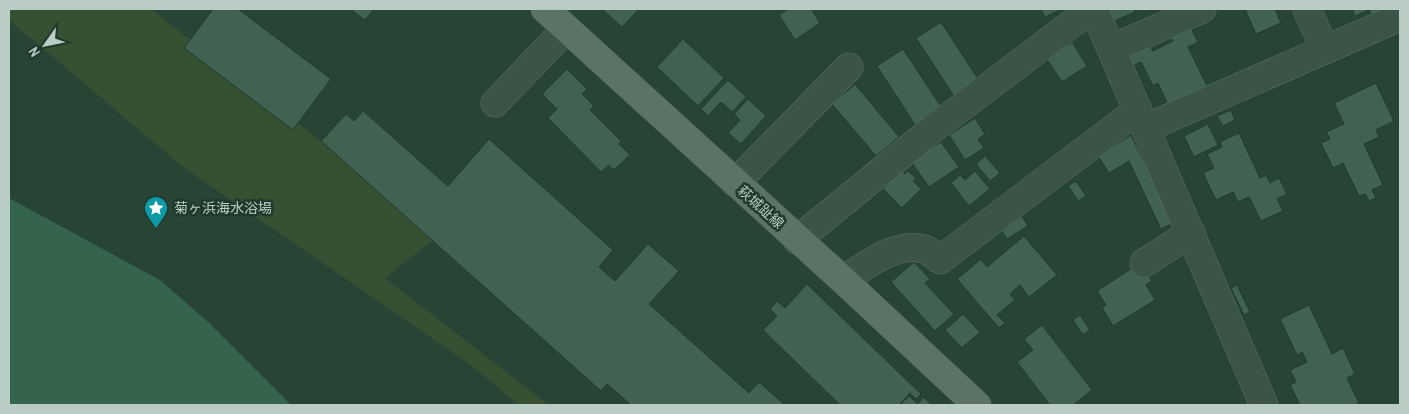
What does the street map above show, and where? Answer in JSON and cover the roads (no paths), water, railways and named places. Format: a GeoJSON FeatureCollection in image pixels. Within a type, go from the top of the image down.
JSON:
{"type":"FeatureCollection","features":[{"type":"Feature","properties":{"kind":"main road","name":"萩城趾線"},"geometry":{"type":"LineString","coordinates":[[545,9],[843,280],[977,405]]}},
{"type":"Feature","properties":{"kind":"street"},"geometry":{"type":"LineString","coordinates":[[797,240],[934,128],[1092,9],[1112,49],[1264,405]]}},
{"type":"Feature","properties":{"kind":"street"},"geometry":{"type":"LineString","coordinates":[[1112,49],[1202,9]]}},
{"type":"Feature","properties":{"kind":"street"},"geometry":{"type":"LineString","coordinates":[[1307,9],[1325,50]]}},
{"type":"Feature","properties":{"kind":"street"},"geometry":{"type":"LineString","coordinates":[[843,280],[890,253],[906,247],[926,250],[940,260],[1142,119],[1325,50],[1400,17]]}},
{"type":"Feature","properties":{"kind":"street"},"geometry":{"type":"LineString","coordinates":[[495,103],[566,29]]}},
{"type":"Feature","properties":{"kind":"street"},"geometry":{"type":"LineString","coordinates":[[735,183],[849,67]]}},
{"type":"Feature","properties":{"kind":"street"},"geometry":{"type":"LineString","coordinates":[[1144,263],[1191,233]]}},
{"type":"Feature","properties":{"kind":"place","name":"菊ヶ浜海水浴場"},"geometry":{"type":"Point","coordinates":[156,229]}}]}
